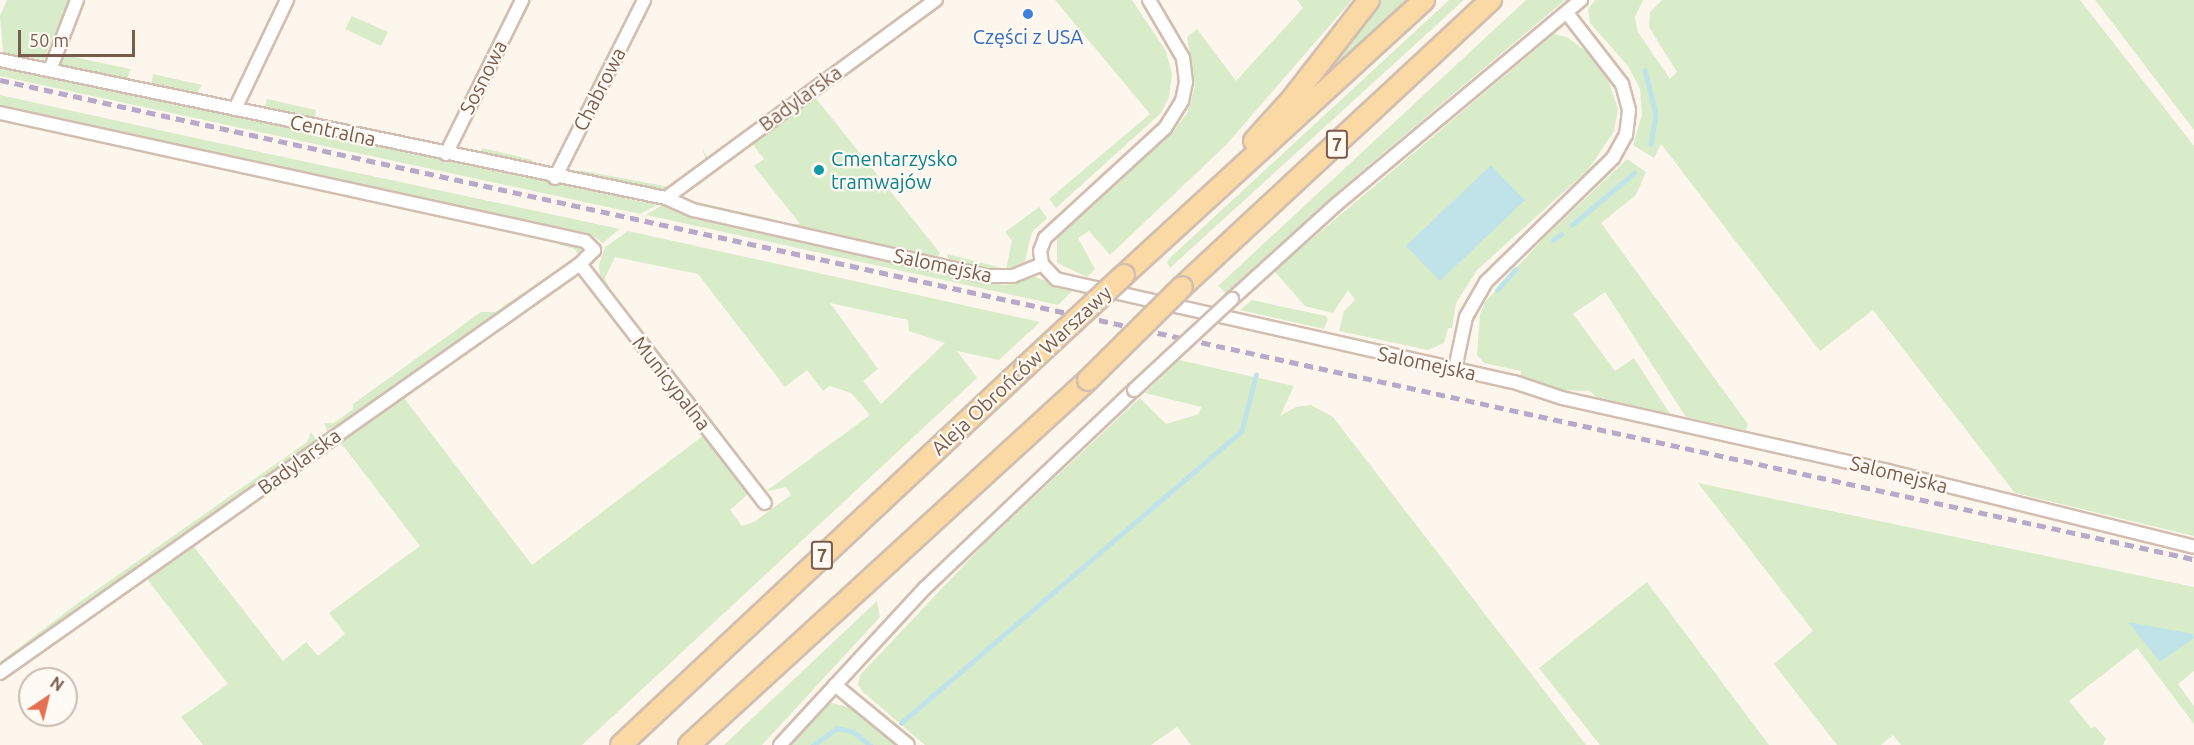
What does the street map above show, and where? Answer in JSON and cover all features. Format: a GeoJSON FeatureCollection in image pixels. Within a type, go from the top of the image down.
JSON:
{"type":"FeatureCollection","features":[{"type":"Feature","properties":{"kind":"main road"},"geometry":{"type":"LineString","coordinates":[[1173,229],[1292,99],[1368,0]]}},
{"type":"Feature","properties":{"kind":"main road","name":"Aleja Obrońców Warszawy"},"geometry":{"type":"LineString","coordinates":[[621,745],[1025,366],[1424,0]]}},
{"type":"Feature","properties":{"kind":"main road","name":"7"},"geometry":{"type":"LineString","coordinates":[[689,745],[1088,380],[1182,287],[1491,0]]}},
{"type":"Feature","properties":{"kind":"street"},"geometry":{"type":"LineString","coordinates":[[50,70],[77,0]]}},
{"type":"Feature","properties":{"kind":"street"},"geometry":{"type":"LineString","coordinates":[[235,109],[287,0]]}},
{"type":"Feature","properties":{"kind":"street","name":"Sosnowa"},"geometry":{"type":"LineString","coordinates":[[446,154],[522,0]]}},
{"type":"Feature","properties":{"kind":"street","name":"Chabrowa"},"geometry":{"type":"LineString","coordinates":[[555,178],[644,0]]}},
{"type":"Feature","properties":{"kind":"street","name":"Badylarska"},"geometry":{"type":"LineString","coordinates":[[666,198],[936,0]]}},
{"type":"Feature","properties":{"kind":"street"},"geometry":{"type":"LineString","coordinates":[[1042,264],[1040,248],[1048,233],[1165,128],[1181,106],[1186,82],[1184,58],[1149,0]]}},
{"type":"Feature","properties":{"kind":"street"},"geometry":{"type":"LineString","coordinates":[[780,745],[958,555],[1134,390],[1338,203],[1581,0]]}},
{"type":"Feature","properties":{"kind":"street"},"geometry":{"type":"LineString","coordinates":[[1455,369],[1466,317],[1485,282],[1613,158],[1626,135],[1629,110],[1617,75],[1567,13]]}},
{"type":"Feature","properties":{"kind":"street","name":"Centralna"},"geometry":{"type":"LineString","coordinates":[[0,60],[555,178],[666,198]]}},
{"type":"Feature","properties":{"kind":"street","name":"Badylarska"},"geometry":{"type":"LineString","coordinates":[[0,113],[585,241],[593,248],[591,255],[580,264],[0,672]]}},
{"type":"Feature","properties":{"kind":"street","name":"Salomejska"},"geometry":{"type":"LineString","coordinates":[[666,198],[693,210],[987,276],[1013,276],[1042,264],[1051,276],[1064,282],[1519,383],[1563,399],[1888,471],[2194,547]]}},
{"type":"Feature","properties":{"kind":"street","name":"Municypalna"},"geometry":{"type":"LineString","coordinates":[[580,264],[765,503]]}},
{"type":"Feature","properties":{"kind":"street"},"geometry":{"type":"LineString","coordinates":[[836,685],[908,745]]}},
{"type":"Feature","properties":{"kind":"green space"},"geometry":{"type":"Polygon","coordinates":[[[7,0],[69,0],[44,59],[7,55],[3,51],[0,16],[7,0]]]}},
{"type":"Feature","properties":{"kind":"green space"},"geometry":{"type":"Polygon","coordinates":[[[528,0],[532,0],[460,143],[456,142],[528,0]]]}},
{"type":"Feature","properties":{"kind":"green space"},"geometry":{"type":"Polygon","coordinates":[[[1055,0],[1132,0],[1166,51],[1172,74],[1169,97],[1161,113],[1056,208],[1049,199],[1150,114],[1055,0]]]}},
{"type":"Feature","properties":{"kind":"green space"},"geometry":{"type":"Polygon","coordinates":[[[1297,0],[1352,0],[1226,145],[1110,255],[1089,231],[1078,238],[1095,269],[1087,277],[1057,263],[1057,236],[1173,132],[1187,113],[1195,87],[1187,37],[1197,29],[1236,81],[1303,8],[1297,0]]]}},
{"type":"Feature","properties":{"kind":"green space"},"geometry":{"type":"Polygon","coordinates":[[[1378,0],[1411,0],[1327,75],[1325,72],[1378,0]]]}},
{"type":"Feature","properties":{"kind":"green space"},"geometry":{"type":"Polygon","coordinates":[[[1449,0],[1464,0],[1170,268],[1167,262],[1172,256],[1449,0]]]}},
{"type":"Feature","properties":{"kind":"green space"},"geometry":{"type":"Polygon","coordinates":[[[1526,0],[1565,0],[1356,176],[1226,293],[1218,286],[1526,0]]]}},
{"type":"Feature","properties":{"kind":"green space"},"geometry":{"type":"Polygon","coordinates":[[[1595,0],[1643,0],[1635,17],[1638,32],[1670,79],[1677,72],[1649,27],[1650,12],[1662,0],[2080,0],[2194,146],[2194,536],[2015,493],[1873,310],[1820,351],[1661,144],[1654,158],[1633,145],[1642,115],[1640,89],[1628,66],[1590,23],[1588,9],[1595,0]]]}},
{"type":"Feature","properties":{"kind":"green space"},"geometry":{"type":"Polygon","coordinates":[[[2095,0],[2194,0],[2194,130],[2095,0]]]}},
{"type":"Feature","properties":{"kind":"green space"},"geometry":{"type":"Polygon","coordinates":[[[352,16],[388,32],[381,46],[345,29],[352,16]]]}},
{"type":"Feature","properties":{"kind":"green space"},"geometry":{"type":"Polygon","coordinates":[[[1554,34],[1567,37],[1587,52],[1609,82],[1618,109],[1614,131],[1588,170],[1477,270],[1456,303],[1452,328],[1448,328],[1444,343],[1428,350],[1339,331],[1344,311],[1355,300],[1348,290],[1333,313],[1305,306],[1274,271],[1554,34]]]}},
{"type":"Feature","properties":{"kind":"green space"},"geometry":{"type":"Polygon","coordinates":[[[61,48],[65,55],[130,69],[127,82],[64,69],[59,61],[61,48]]]}},
{"type":"Feature","properties":{"kind":"green space"},"geometry":{"type":"Polygon","coordinates":[[[0,66],[272,122],[342,141],[370,143],[657,205],[640,214],[0,76],[0,66]]]}},
{"type":"Feature","properties":{"kind":"green space"},"geometry":{"type":"Polygon","coordinates":[[[153,74],[202,85],[195,96],[151,87],[153,74]]]}},
{"type":"Feature","properties":{"kind":"green space"},"geometry":{"type":"Polygon","coordinates":[[[0,95],[620,229],[603,243],[593,236],[0,107],[0,95]]]}},
{"type":"Feature","properties":{"kind":"green space"},"geometry":{"type":"Polygon","coordinates":[[[814,96],[940,253],[937,258],[797,227],[795,224],[800,224],[754,166],[764,159],[751,142],[814,96]]]}},
{"type":"Feature","properties":{"kind":"green space"},"geometry":{"type":"Polygon","coordinates":[[[267,99],[316,110],[314,122],[264,112],[267,99]]]}},
{"type":"Feature","properties":{"kind":"green space"},"geometry":{"type":"Polygon","coordinates":[[[482,148],[533,160],[532,166],[481,158],[482,148]]]}},
{"type":"Feature","properties":{"kind":"green space"},"geometry":{"type":"Polygon","coordinates":[[[702,148],[709,160],[669,190],[576,178],[579,170],[669,187],[706,160],[702,148]]]}},
{"type":"Feature","properties":{"kind":"green space"},"geometry":{"type":"Polygon","coordinates":[[[1627,159],[1646,172],[1636,195],[1601,223],[1748,424],[1746,430],[1686,417],[1605,292],[1573,314],[1615,371],[1634,358],[1670,414],[1596,397],[1590,391],[1559,390],[1521,377],[1521,371],[1484,363],[1477,355],[1480,314],[1485,302],[1545,237],[1627,159]]]}},
{"type":"Feature","properties":{"kind":"green space"},"geometry":{"type":"Polygon","coordinates":[[[682,194],[687,200],[773,219],[773,222],[684,202],[682,194]]]}},
{"type":"Feature","properties":{"kind":"green space"},"geometry":{"type":"Polygon","coordinates":[[[662,205],[687,216],[997,284],[1006,285],[1033,276],[1072,291],[1058,305],[646,215],[662,205]]]}},
{"type":"Feature","properties":{"kind":"green space"},"geometry":{"type":"Polygon","coordinates":[[[1039,207],[1047,218],[1032,232],[1025,261],[1015,271],[1005,273],[949,260],[947,254],[1006,269],[1012,241],[1005,232],[1039,207]]]}},
{"type":"Feature","properties":{"kind":"green space"},"geometry":{"type":"Polygon","coordinates":[[[628,231],[1040,322],[999,360],[957,351],[977,378],[582,745],[203,745],[181,717],[228,684],[147,579],[194,547],[283,661],[306,642],[318,656],[345,634],[329,613],[420,546],[341,443],[404,398],[532,565],[704,435],[748,494],[730,510],[742,526],[754,522],[791,495],[786,487],[765,492],[870,415],[851,393],[830,386],[823,391],[807,370],[785,387],[698,274],[615,257],[605,278],[612,295],[600,277],[599,265],[605,247],[628,231]],[[830,303],[878,369],[863,381],[881,404],[945,343],[909,331],[908,320],[830,303]]]}},
{"type":"Feature","properties":{"kind":"green space"},"geometry":{"type":"Polygon","coordinates":[[[525,234],[578,245],[583,255],[328,434],[324,423],[334,423],[353,409],[353,404],[481,312],[495,312],[579,255],[574,249],[525,234]]]}},
{"type":"Feature","properties":{"kind":"green space"},"geometry":{"type":"Polygon","coordinates":[[[1252,300],[1326,316],[1328,319],[1324,329],[1240,310],[1252,300]]]}},
{"type":"Feature","properties":{"kind":"green space"},"geometry":{"type":"Polygon","coordinates":[[[1179,360],[1294,386],[1280,416],[1296,407],[1311,405],[1333,417],[1586,745],[1191,745],[1177,727],[1151,745],[925,745],[863,692],[858,685],[860,675],[984,544],[1140,398],[1166,424],[1199,414],[1201,407],[1145,393],[1179,360]]]}},
{"type":"Feature","properties":{"kind":"green space"},"geometry":{"type":"Polygon","coordinates":[[[311,432],[316,440],[304,451],[0,667],[0,662],[78,603],[307,442],[311,432]]]}},
{"type":"Feature","properties":{"kind":"green space"},"geometry":{"type":"Polygon","coordinates":[[[1698,483],[2194,587],[2194,671],[2178,684],[2194,706],[2194,724],[2137,648],[2069,701],[2091,728],[2095,726],[2106,739],[2103,745],[1901,745],[1893,735],[1881,745],[1837,745],[1774,664],[1813,631],[1698,483]]]}},
{"type":"Feature","properties":{"kind":"green space"},"geometry":{"type":"Polygon","coordinates":[[[1647,582],[1769,745],[1600,745],[1539,668],[1647,582]]]}},
{"type":"Feature","properties":{"kind":"green space"},"geometry":{"type":"Polygon","coordinates":[[[877,601],[880,617],[762,745],[724,745],[877,601]]]}},
{"type":"Feature","properties":{"kind":"green space"},"geometry":{"type":"Polygon","coordinates":[[[832,703],[852,708],[895,745],[789,745],[822,707],[832,703]]]}},
{"type":"Feature","properties":{"kind":"water"},"geometry":{"type":"Polygon","coordinates":[[[1491,165],[1525,200],[1440,281],[1406,246],[1491,165]]]}},
{"type":"Feature","properties":{"kind":"water"},"geometry":{"type":"Polygon","coordinates":[[[2128,622],[2193,634],[2194,638],[2160,662],[2128,622]]]}},
{"type":"Feature","properties":{"kind":"waterway"},"geometry":{"type":"LineString","coordinates":[[1645,70],[1656,114],[1651,144]]}},
{"type":"Feature","properties":{"kind":"waterway"},"geometry":{"type":"LineString","coordinates":[[1572,225],[1634,173]]}},
{"type":"Feature","properties":{"kind":"waterway"},"geometry":{"type":"LineString","coordinates":[[1553,240],[1561,234]]}},
{"type":"Feature","properties":{"kind":"waterway"},"geometry":{"type":"LineString","coordinates":[[1497,290],[1516,269]]}},
{"type":"Feature","properties":{"kind":"waterway"},"geometry":{"type":"LineString","coordinates":[[901,723],[1241,432],[1256,375]]}},
{"type":"Feature","properties":{"kind":"waterway"},"geometry":{"type":"LineString","coordinates":[[813,745],[837,728],[854,732],[870,745]]}},
{"type":"Feature","properties":{"kind":"railway"},"geometry":{"type":"LineString","coordinates":[[0,80],[2194,559]]}},
{"type":"Feature","properties":{"kind":"place","name":"Części z USA"},"geometry":{"type":"Point","coordinates":[1028,14]}},
{"type":"Feature","properties":{"kind":"place","name":"Cmentarzysko tramwajów"},"geometry":{"type":"Point","coordinates":[819,170]}}]}
